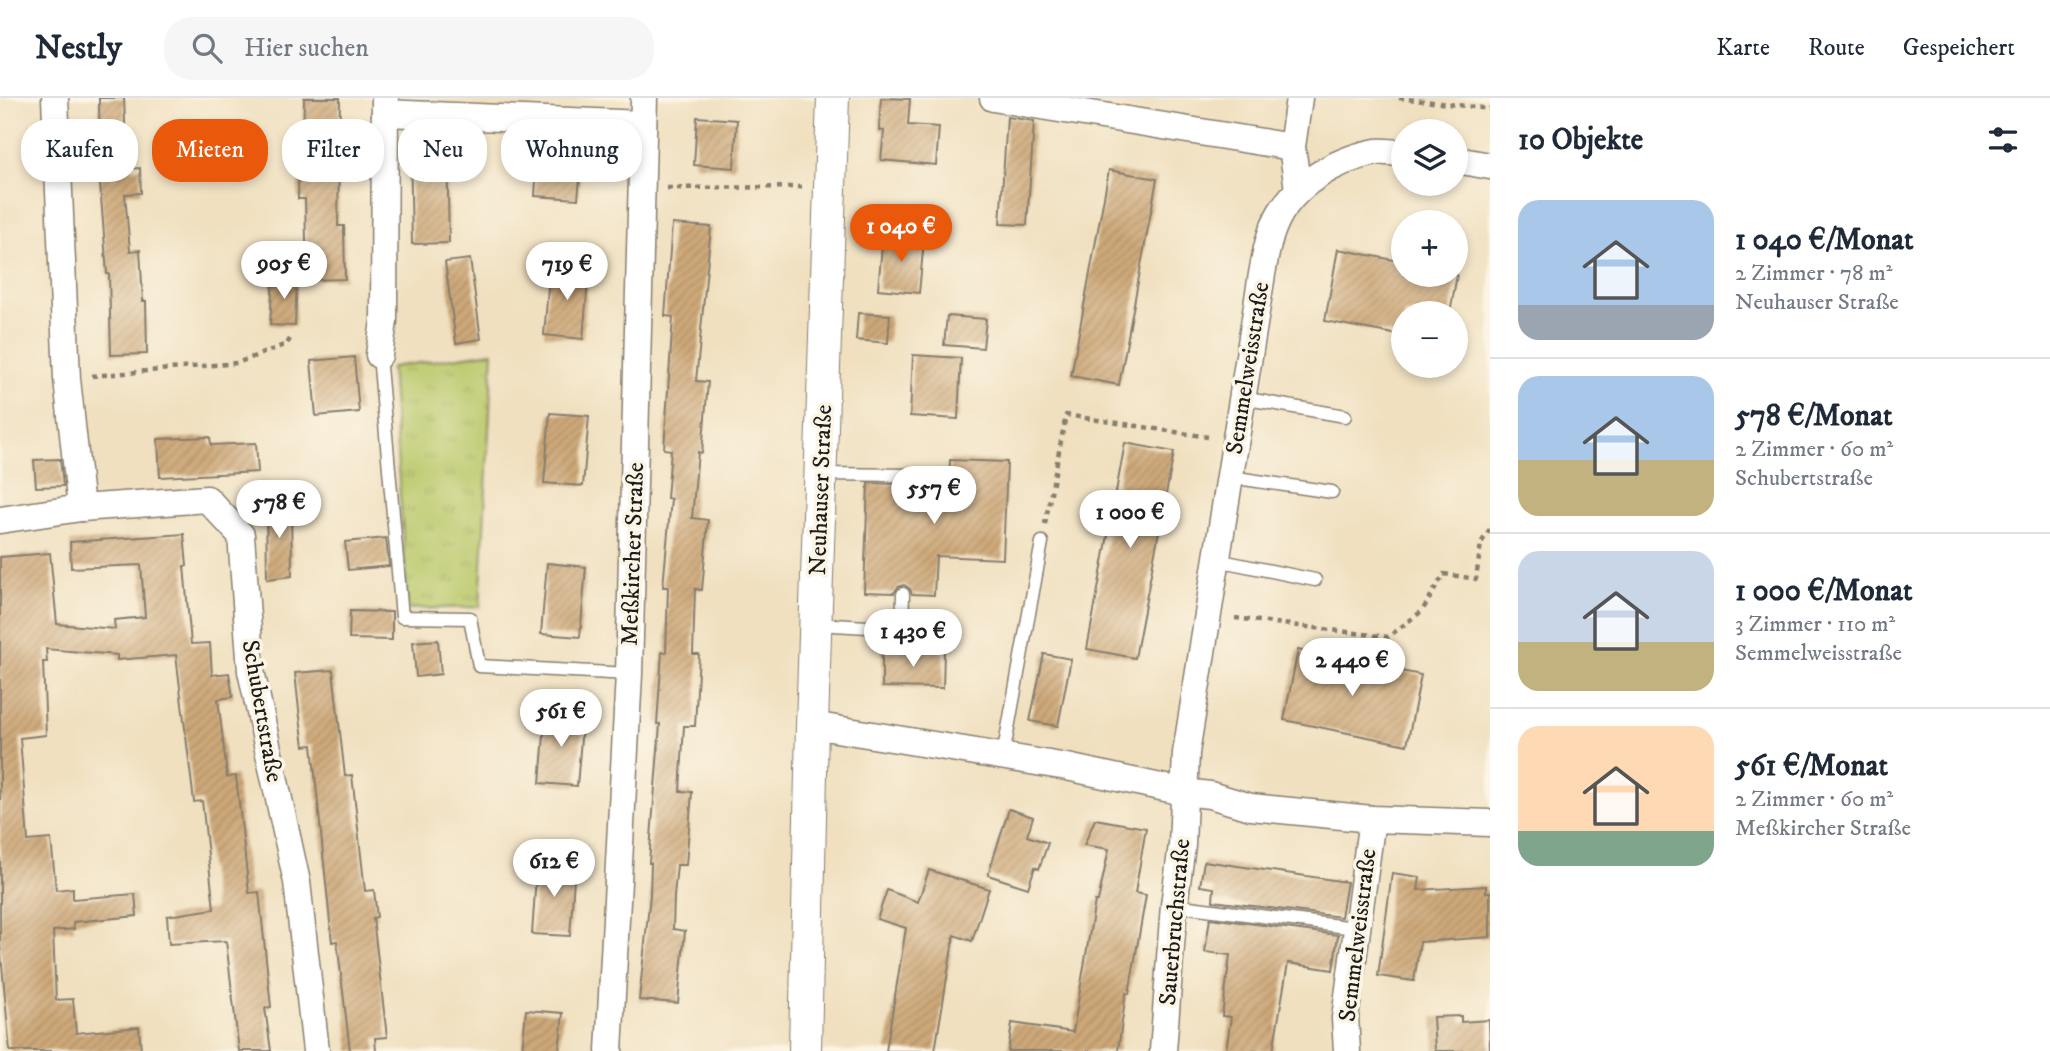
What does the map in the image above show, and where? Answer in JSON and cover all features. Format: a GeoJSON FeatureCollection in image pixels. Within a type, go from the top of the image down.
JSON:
{"type":"FeatureCollection","features":[{"type":"Feature","properties":{"kind":"street"},"geometry":{"type":"LineString","coordinates":[[0,520],[81,509],[67,379],[55,98]]}},
{"type":"Feature","properties":{"kind":"street","name":"Neuhauser Straße"},"geometry":{"type":"LineString","coordinates":[[805,1051],[812,725],[834,98]]}},
{"type":"Feature","properties":{"kind":"street"},"geometry":{"type":"LineString","coordinates":[[993,98],[1292,147]]}},
{"type":"Feature","properties":{"kind":"street"},"geometry":{"type":"LineString","coordinates":[[1298,189],[1292,147],[1299,98]]}},
{"type":"Feature","properties":{"kind":"street"},"geometry":{"type":"LineString","coordinates":[[379,355],[384,321],[385,106],[644,111]]}},
{"type":"Feature","properties":{"kind":"street","name":"Meßkircher Straße"},"geometry":{"type":"LineString","coordinates":[[609,1051],[629,674],[644,111]]}},
{"type":"Feature","properties":{"kind":"street","name":"Semmelweisstraße"},"geometry":{"type":"LineString","coordinates":[[1184,792],[1186,753],[1235,441],[1262,274],[1273,228],[1285,204],[1298,189],[1349,160],[1378,152],[1391,152]]}},
{"type":"Feature","properties":{"kind":"street"},"geometry":{"type":"LineString","coordinates":[[1468,162],[1490,166]]}},
{"type":"Feature","properties":{"kind":"street","name":"Schubertstraße"},"geometry":{"type":"LineString","coordinates":[[81,509],[207,499],[241,535],[251,671],[297,882],[316,1051]]}},
{"type":"Feature","properties":{"kind":"street","name":"Semmelweisstraße"},"geometry":{"type":"LineString","coordinates":[[812,725],[1067,767],[1210,795],[1251,807],[1372,819],[1490,823]]}},
{"type":"Feature","properties":{"kind":"street","name":"Sauerbruchstraße"},"geometry":{"type":"LineString","coordinates":[[1163,1051],[1174,905],[1182,845],[1184,792]]}},
{"type":"Feature","properties":{"kind":"street","name":"Semmelweisstraße"},"geometry":{"type":"LineString","coordinates":[[1347,1051],[1345,1018],[1355,928],[1372,819]]}},
{"type":"Feature","properties":{"kind":"lane"},"geometry":{"type":"LineString","coordinates":[[379,355],[402,617],[470,618],[479,666],[629,674]]}},
{"type":"Feature","properties":{"kind":"lane"},"geometry":{"type":"LineString","coordinates":[[1242,398],[1345,416]]}},
{"type":"Feature","properties":{"kind":"lane"},"geometry":{"type":"LineString","coordinates":[[821,474],[908,475],[908,483]]}},
{"type":"Feature","properties":{"kind":"lane"},"geometry":{"type":"LineString","coordinates":[[1230,477],[1332,492]]}},
{"type":"Feature","properties":{"kind":"lane"},"geometry":{"type":"LineString","coordinates":[[1003,757],[1042,542]]}},
{"type":"Feature","properties":{"kind":"lane"},"geometry":{"type":"LineString","coordinates":[[1217,560],[1315,580]]}},
{"type":"Feature","properties":{"kind":"lane"},"geometry":{"type":"LineString","coordinates":[[816,624],[902,629],[903,594]]}},
{"type":"Feature","properties":{"kind":"lane"},"geometry":{"type":"LineString","coordinates":[[1174,905],[1355,928]]}},
{"type":"Feature","properties":{"kind":"path"},"geometry":{"type":"LineString","coordinates":[[1399,98],[1490,109]]}},
{"type":"Feature","properties":{"kind":"path"},"geometry":{"type":"LineString","coordinates":[[642,188],[830,187]]}},
{"type":"Feature","properties":{"kind":"path"},"geometry":{"type":"LineString","coordinates":[[67,379],[237,363],[287,344],[291,337]]}},
{"type":"Feature","properties":{"kind":"path"},"geometry":{"type":"LineString","coordinates":[[1042,542],[1066,415],[1235,441]]}},
{"type":"Feature","properties":{"kind":"path"},"geometry":{"type":"LineString","coordinates":[[1208,614],[1388,637],[1422,611],[1444,574],[1476,579],[1481,543],[1490,529]]}},
{"type":"Feature","properties":{"kind":"green space"},"geometry":{"type":"Polygon","coordinates":[[[493,352],[480,607],[408,609],[391,367],[493,352]]]}},
{"type":"Feature","properties":{"kind":"building"},"geometry":{"type":"Polygon","coordinates":[[[99,98],[124,98],[125,119],[99,119],[99,98]]]}},
{"type":"Feature","properties":{"kind":"building"},"geometry":{"type":"Polygon","coordinates":[[[304,98],[340,98],[340,119],[304,119],[304,98]]]}},
{"type":"Feature","properties":{"kind":"building"},"geometry":{"type":"Polygon","coordinates":[[[881,98],[910,99],[908,125],[939,127],[936,165],[881,160],[884,131],[879,130],[881,98]]]}},
{"type":"Feature","properties":{"kind":"building"},"geometry":{"type":"Polygon","coordinates":[[[697,117],[737,120],[734,168],[694,165],[697,117]]]}},
{"type":"Feature","properties":{"kind":"building"},"geometry":{"type":"Polygon","coordinates":[[[1007,117],[1034,121],[1027,225],[1000,224],[1007,117]]]}},
{"type":"Feature","properties":{"kind":"building"},"geometry":{"type":"Polygon","coordinates":[[[140,168],[141,193],[125,194],[130,251],[140,250],[143,301],[146,301],[147,354],[111,355],[109,274],[100,184],[138,182],[140,168]]]}},
{"type":"Feature","properties":{"kind":"building"},"geometry":{"type":"Polygon","coordinates":[[[1109,170],[1157,179],[1119,385],[1071,376],[1109,170]]]}},
{"type":"Feature","properties":{"kind":"building"},"geometry":{"type":"Polygon","coordinates":[[[298,182],[339,182],[338,226],[344,226],[345,279],[307,280],[305,199],[298,199],[298,182]]]}},
{"type":"Feature","properties":{"kind":"building"},"geometry":{"type":"Polygon","coordinates":[[[411,182],[448,182],[449,243],[412,244],[411,182]]]}},
{"type":"Feature","properties":{"kind":"building"},"geometry":{"type":"Polygon","coordinates":[[[536,182],[580,182],[578,199],[535,196],[536,182]]]}},
{"type":"Feature","properties":{"kind":"building"},"geometry":{"type":"Polygon","coordinates":[[[672,224],[711,227],[696,381],[708,382],[702,453],[698,452],[692,518],[708,520],[702,590],[695,589],[693,654],[699,654],[695,726],[684,726],[680,791],[692,792],[686,865],[677,865],[674,896],[673,929],[685,931],[678,1003],[639,1000],[650,895],[649,863],[660,724],[657,724],[662,652],[666,652],[668,587],[663,587],[671,499],[667,498],[671,450],[664,449],[673,317],[665,316],[672,224]]]}},
{"type":"Feature","properties":{"kind":"building"},"geometry":{"type":"Polygon","coordinates":[[[883,235],[924,240],[919,293],[878,289],[883,235]]]}},
{"type":"Feature","properties":{"kind":"building"},"geometry":{"type":"Polygon","coordinates":[[[1338,249],[1391,259],[1391,287],[1455,287],[1452,301],[1391,301],[1391,334],[1325,321],[1338,249]]]}},
{"type":"Feature","properties":{"kind":"building"},"geometry":{"type":"Polygon","coordinates":[[[470,259],[481,339],[456,343],[445,262],[470,259]]]}},
{"type":"Feature","properties":{"kind":"building"},"geometry":{"type":"Polygon","coordinates":[[[550,265],[589,268],[583,339],[544,335],[550,265]]]}},
{"type":"Feature","properties":{"kind":"building"},"geometry":{"type":"Polygon","coordinates":[[[273,276],[297,277],[295,326],[270,325],[273,276]]]}},
{"type":"Feature","properties":{"kind":"building"},"geometry":{"type":"Polygon","coordinates":[[[858,313],[890,315],[888,343],[856,340],[858,313]]]}},
{"type":"Feature","properties":{"kind":"building"},"geometry":{"type":"Polygon","coordinates":[[[947,316],[986,319],[983,348],[944,345],[947,316]]]}},
{"type":"Feature","properties":{"kind":"building"},"geometry":{"type":"Polygon","coordinates":[[[913,355],[961,358],[958,419],[910,416],[913,355]]]}},
{"type":"Feature","properties":{"kind":"building"},"geometry":{"type":"Polygon","coordinates":[[[354,357],[359,412],[316,416],[311,361],[354,357]]]}},
{"type":"Feature","properties":{"kind":"building"},"geometry":{"type":"Polygon","coordinates":[[[550,413],[589,416],[583,486],[544,483],[550,413]]]}},
{"type":"Feature","properties":{"kind":"building"},"geometry":{"type":"Polygon","coordinates":[[[210,437],[211,445],[256,443],[258,472],[160,477],[158,439],[210,437]]]}},
{"type":"Feature","properties":{"kind":"building"},"geometry":{"type":"Polygon","coordinates":[[[1125,443],[1174,452],[1135,658],[1087,649],[1125,443]]]}},
{"type":"Feature","properties":{"kind":"building"},"geometry":{"type":"Polygon","coordinates":[[[60,459],[63,486],[36,487],[34,460],[60,459]]]}},
{"type":"Feature","properties":{"kind":"building"},"geometry":{"type":"Polygon","coordinates":[[[950,460],[1007,462],[1003,559],[936,556],[934,595],[912,594],[904,585],[898,587],[894,593],[864,592],[868,483],[899,484],[907,492],[913,490],[917,484],[949,485],[950,460]]]}},
{"type":"Feature","properties":{"kind":"building"},"geometry":{"type":"Polygon","coordinates":[[[266,502],[291,502],[292,576],[267,579],[266,502]]]}},
{"type":"Feature","properties":{"kind":"building"},"geometry":{"type":"Polygon","coordinates":[[[184,534],[191,644],[210,643],[212,675],[229,673],[233,697],[218,699],[227,777],[236,776],[249,893],[259,892],[271,1007],[265,1008],[271,1051],[239,1051],[226,941],[169,944],[167,916],[214,909],[202,801],[194,802],[176,655],[117,660],[117,655],[46,649],[47,662],[43,662],[46,735],[20,738],[28,841],[51,839],[56,890],[73,888],[73,899],[135,894],[137,916],[73,922],[74,929],[53,931],[56,1000],[73,999],[76,1033],[139,1027],[141,1051],[10,1051],[0,944],[0,557],[50,553],[57,624],[115,629],[114,620],[145,617],[141,565],[71,568],[70,542],[184,534]]]}},
{"type":"Feature","properties":{"kind":"building"},"geometry":{"type":"Polygon","coordinates":[[[386,538],[389,566],[348,570],[345,542],[386,538]]]}},
{"type":"Feature","properties":{"kind":"building"},"geometry":{"type":"Polygon","coordinates":[[[547,563],[586,567],[580,637],[541,634],[547,563]]]}},
{"type":"Feature","properties":{"kind":"building"},"geometry":{"type":"Polygon","coordinates":[[[350,611],[392,612],[392,640],[349,639],[350,611]]]}},
{"type":"Feature","properties":{"kind":"building"},"geometry":{"type":"Polygon","coordinates":[[[438,640],[441,674],[416,677],[413,642],[438,640]]]}},
{"type":"Feature","properties":{"kind":"building"},"geometry":{"type":"Polygon","coordinates":[[[882,649],[944,651],[943,688],[882,687],[882,649]]]}},
{"type":"Feature","properties":{"kind":"building"},"geometry":{"type":"Polygon","coordinates":[[[1298,650],[1421,675],[1407,745],[1284,720],[1298,650]]]}},
{"type":"Feature","properties":{"kind":"building"},"geometry":{"type":"Polygon","coordinates":[[[1044,654],[1071,659],[1058,726],[1030,721],[1044,654]]]}},
{"type":"Feature","properties":{"kind":"building"},"geometry":{"type":"Polygon","coordinates":[[[333,670],[345,776],[352,775],[365,891],[374,890],[377,917],[373,918],[387,1037],[375,1038],[376,1051],[350,1051],[337,941],[332,942],[312,745],[304,746],[299,710],[295,673],[333,670]]]}},
{"type":"Feature","properties":{"kind":"building"},"geometry":{"type":"Polygon","coordinates":[[[546,711],[583,715],[577,786],[540,783],[546,711]]]}},
{"type":"Feature","properties":{"kind":"building"},"geometry":{"type":"Polygon","coordinates":[[[1009,809],[1033,817],[1027,836],[1048,843],[1039,869],[1035,867],[1028,888],[988,875],[1009,809]]]}},
{"type":"Feature","properties":{"kind":"building"},"geometry":{"type":"Polygon","coordinates":[[[1095,819],[1146,828],[1135,893],[1146,895],[1129,994],[1126,993],[1118,1051],[1008,1051],[1012,1023],[1073,1032],[1095,901],[1098,901],[1109,849],[1084,845],[1095,819]]]}},
{"type":"Feature","properties":{"kind":"building"},"geometry":{"type":"Polygon","coordinates":[[[1204,861],[1347,882],[1341,917],[1213,901],[1214,888],[1200,886],[1204,861]]]}},
{"type":"Feature","properties":{"kind":"building"},"geometry":{"type":"Polygon","coordinates":[[[537,862],[575,864],[570,936],[532,934],[537,862]]]}},
{"type":"Feature","properties":{"kind":"building"},"geometry":{"type":"Polygon","coordinates":[[[929,870],[989,889],[972,941],[954,935],[935,1051],[886,1051],[906,928],[877,919],[887,890],[918,902],[929,870]]]}},
{"type":"Feature","properties":{"kind":"building"},"geometry":{"type":"Polygon","coordinates":[[[1392,873],[1420,877],[1418,890],[1486,886],[1486,892],[1490,892],[1490,937],[1420,942],[1414,981],[1378,976],[1392,873]]]}},
{"type":"Feature","properties":{"kind":"building"},"geometry":{"type":"Polygon","coordinates":[[[1210,918],[1338,935],[1333,970],[1288,963],[1273,1051],[1226,1051],[1231,1017],[1222,1016],[1230,955],[1205,952],[1210,918]]]}},
{"type":"Feature","properties":{"kind":"building"},"geometry":{"type":"Polygon","coordinates":[[[526,1010],[563,1013],[559,1051],[522,1051],[526,1010]]]}},
{"type":"Feature","properties":{"kind":"building"},"geometry":{"type":"Polygon","coordinates":[[[1461,1016],[1461,1022],[1489,1020],[1490,1051],[1435,1051],[1433,1017],[1461,1016]]]}}]}
